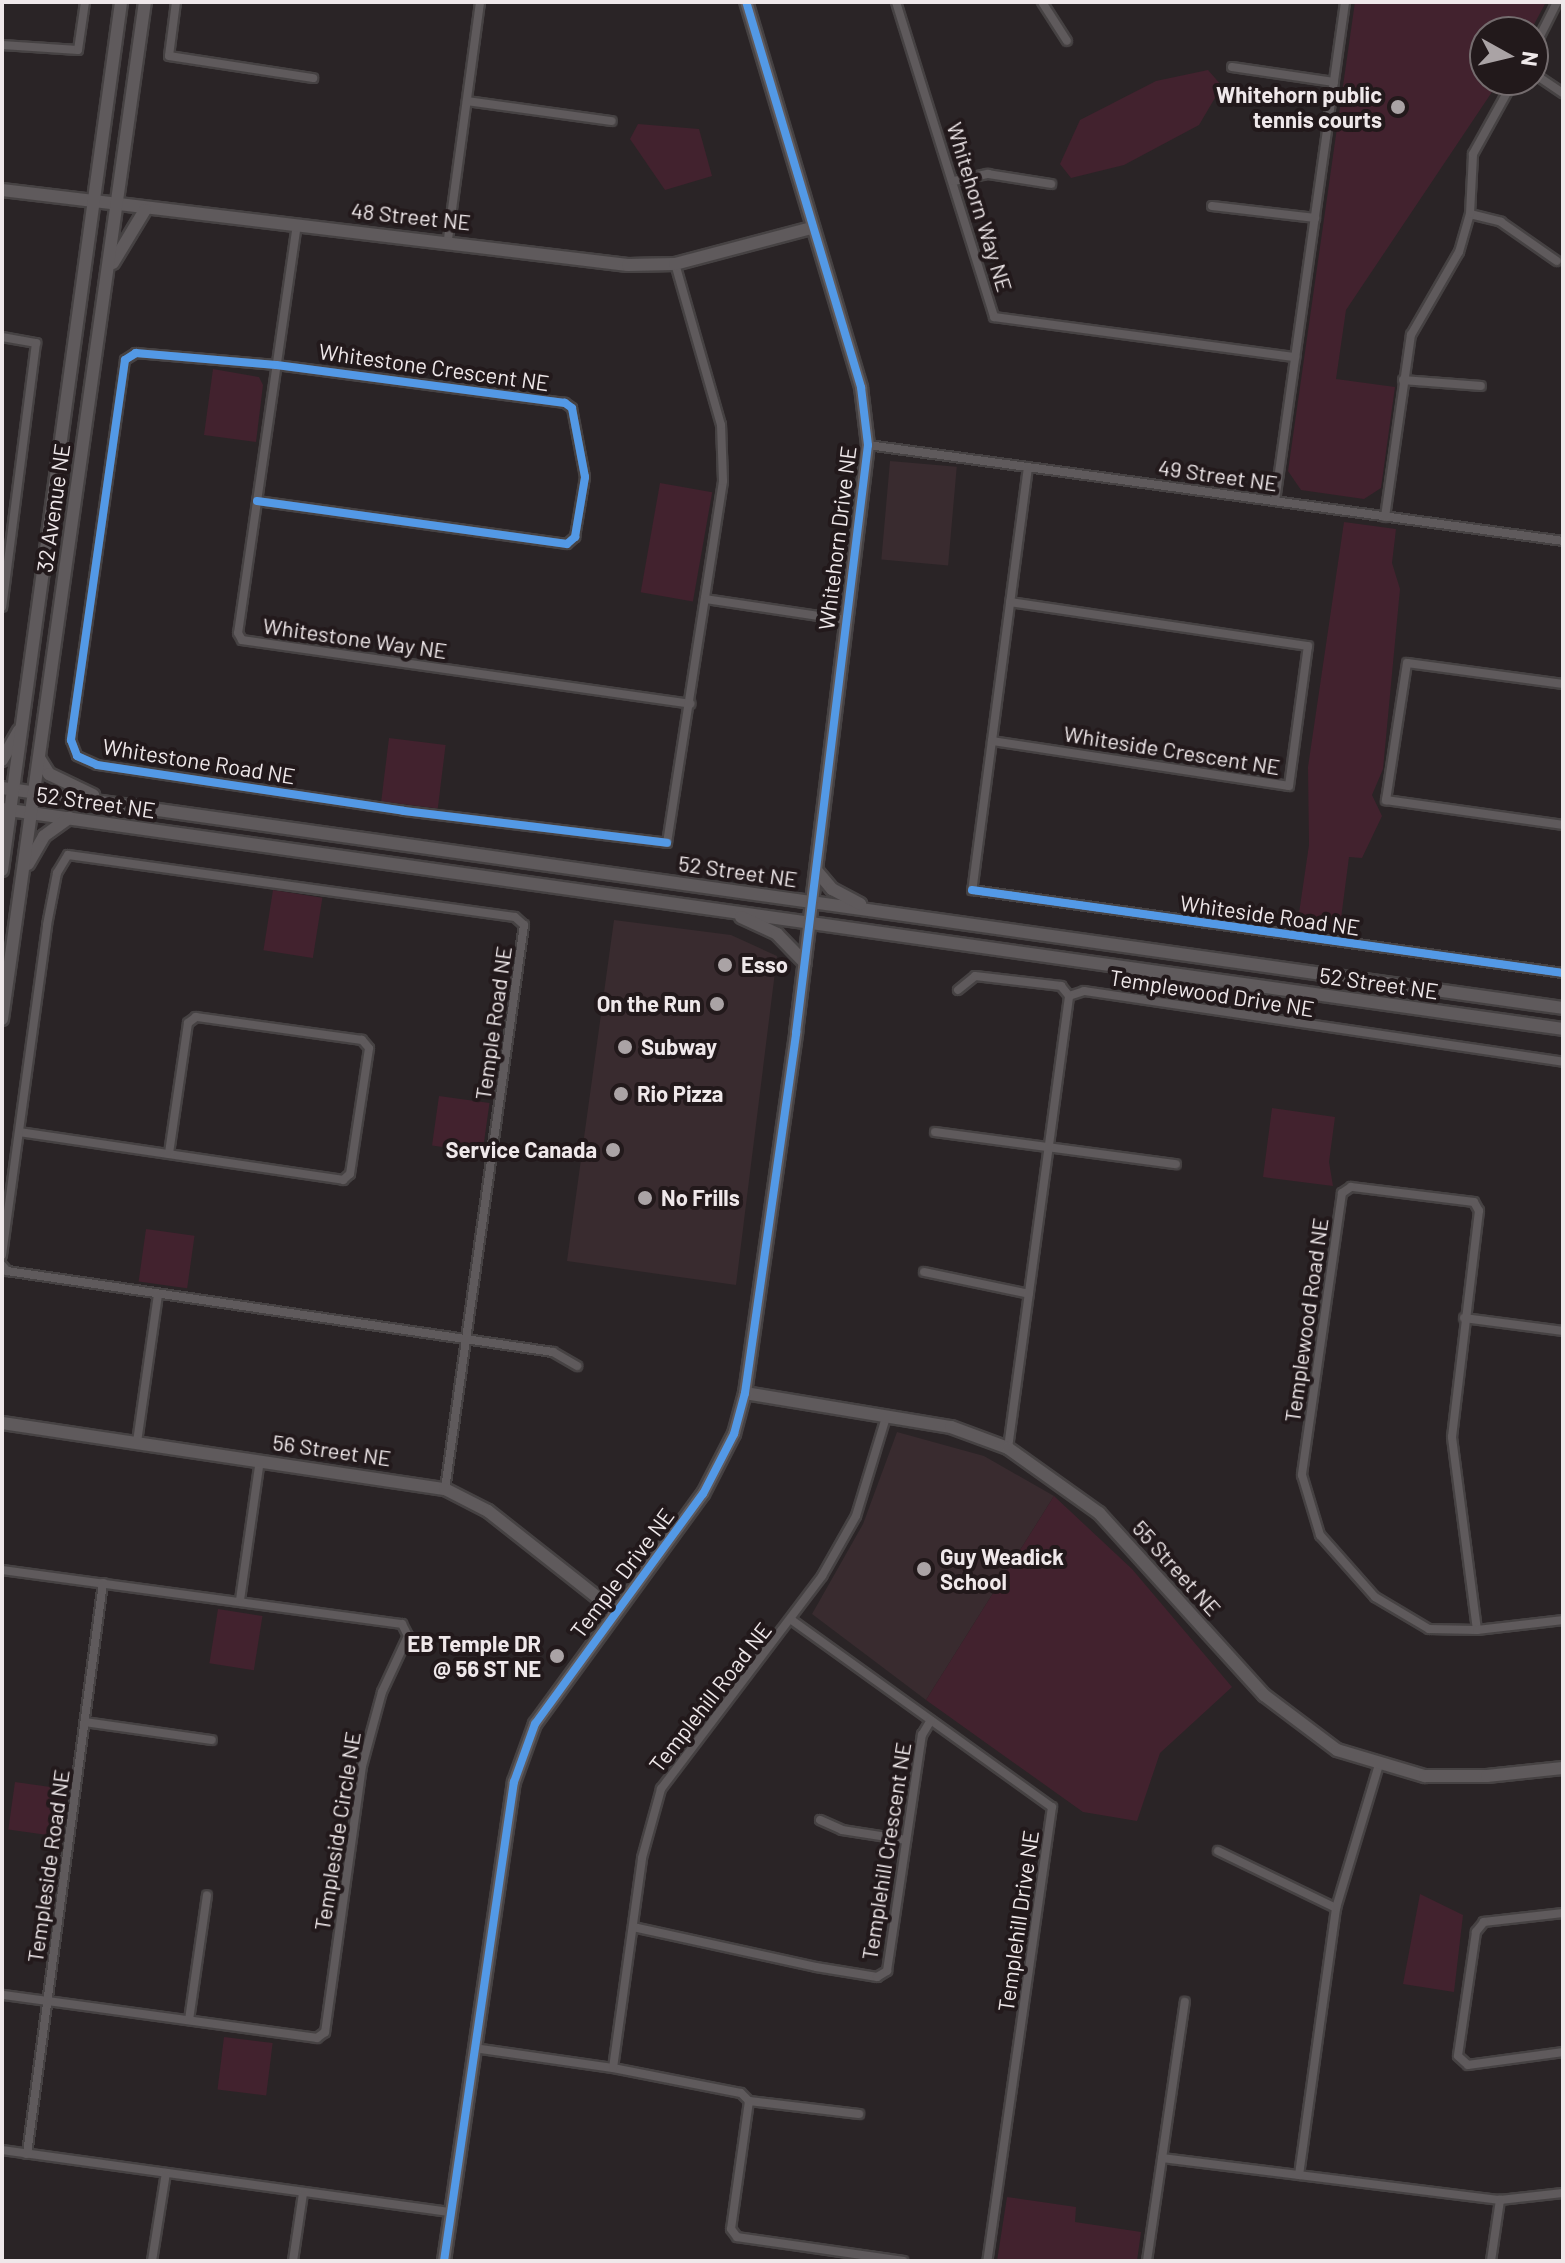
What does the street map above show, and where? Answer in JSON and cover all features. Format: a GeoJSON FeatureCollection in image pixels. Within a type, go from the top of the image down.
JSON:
{"type":"FeatureCollection","features":[{"type":"Feature","properties":{"kind":"main road","name":"32 Avenue NE"},"geometry":{"type":"LineString","coordinates":[[2,870],[8,789],[22,724],[121,2]]}},
{"type":"Feature","properties":{"kind":"main road","name":"32 Avenue NE"},"geometry":{"type":"LineString","coordinates":[[2,1019],[145,2]]}},
{"type":"Feature","properties":{"kind":"main road","name":"Whitehorn Drive NE"},"geometry":{"type":"LineString","coordinates":[[746,2],[811,228],[861,387],[868,445],[813,901]]}},
{"type":"Feature","properties":{"kind":"main road","name":"48 Street NE"},"geometry":{"type":"LineString","coordinates":[[2,190],[145,210],[448,239],[628,265],[675,264],[811,228]]}},
{"type":"Feature","properties":{"kind":"main road"},"geometry":{"type":"LineString","coordinates":[[105,281],[145,210]]}},
{"type":"Feature","properties":{"kind":"main road"},"geometry":{"type":"LineString","coordinates":[[2,760],[22,724]]}},
{"type":"Feature","properties":{"kind":"main road"},"geometry":{"type":"LineString","coordinates":[[39,758],[49,774],[111,803]]}},
{"type":"Feature","properties":{"kind":"main road","name":"52 Street NE"},"geometry":{"type":"LineString","coordinates":[[8,789],[1563,1008]]}},
{"type":"Feature","properties":{"kind":"main road","name":"52 Street NE"},"geometry":{"type":"LineString","coordinates":[[6,810],[1563,1029]]}},
{"type":"Feature","properties":{"kind":"main road"},"geometry":{"type":"LineString","coordinates":[[21,878],[37,844],[69,818]]}},
{"type":"Feature","properties":{"kind":"main road"},"geometry":{"type":"LineString","coordinates":[[816,870],[832,889],[869,909]]}},
{"type":"Feature","properties":{"kind":"main road","name":"Temple Drive NE"},"geometry":{"type":"LineString","coordinates":[[444,2261],[514,1782],[535,1724],[719,1469],[745,1393],[813,901]]}},
{"type":"Feature","properties":{"kind":"main road"},"geometry":{"type":"LineString","coordinates":[[730,912],[777,934],[805,963]]}},
{"type":"Feature","properties":{"kind":"main road","name":"55 Street NE"},"geometry":{"type":"LineString","coordinates":[[745,1393],[951,1427],[1008,1448],[1104,1518],[1264,1695],[1337,1750],[1379,1765],[1425,1776],[1487,1776],[1563,1768]]}},
{"type":"Feature","properties":{"kind":"main road","name":"56 Street NE"},"geometry":{"type":"LineString","coordinates":[[2,1423],[260,1459],[445,1489],[488,1511],[616,1612]]}},
{"type":"Feature","properties":{"kind":"street"},"geometry":{"type":"LineString","coordinates":[[2,45],[78,50],[85,2]]}},
{"type":"Feature","properties":{"kind":"street"},"geometry":{"type":"LineString","coordinates":[[176,2],[169,56],[313,78]]}},
{"type":"Feature","properties":{"kind":"street"},"geometry":{"type":"LineString","coordinates":[[448,239],[480,2]]}},
{"type":"Feature","properties":{"kind":"street","name":"Whitehorn Way NE"},"geometry":{"type":"LineString","coordinates":[[896,2],[994,317],[1295,357]]}},
{"type":"Feature","properties":{"kind":"street"},"geometry":{"type":"LineString","coordinates":[[1042,2],[1067,41]]}},
{"type":"Feature","properties":{"kind":"street"},"geometry":{"type":"LineString","coordinates":[[1275,501],[1345,2]]}},
{"type":"Feature","properties":{"kind":"street"},"geometry":{"type":"LineString","coordinates":[[1232,67],[1334,82]]}},
{"type":"Feature","properties":{"kind":"street"},"geometry":{"type":"LineString","coordinates":[[1385,517],[1411,335],[1459,252],[1470,214],[1473,154],[1505,96]]}},
{"type":"Feature","properties":{"kind":"street"},"geometry":{"type":"LineString","coordinates":[[467,101],[612,121]]}},
{"type":"Feature","properties":{"kind":"street"},"geometry":{"type":"LineString","coordinates":[[954,181],[988,174],[1051,184]]}},
{"type":"Feature","properties":{"kind":"street"},"geometry":{"type":"LineString","coordinates":[[1212,206],[1315,218]]}},
{"type":"Feature","properties":{"kind":"street"},"geometry":{"type":"LineString","coordinates":[[1470,214],[1501,222],[1557,261]]}},
{"type":"Feature","properties":{"kind":"street","name":"Whitestone Way NE"},"geometry":{"type":"LineString","coordinates":[[297,224],[238,633],[242,640],[690,704]]}},
{"type":"Feature","properties":{"kind":"street","name":"Whitestone Road NE"},"geometry":{"type":"LineString","coordinates":[[125,360],[71,740],[77,756],[97,765],[404,811],[667,843],[690,704],[724,451],[675,264]]}},
{"type":"Feature","properties":{"kind":"street"},"geometry":{"type":"LineString","coordinates":[[2,337],[36,343],[2,607]]}},
{"type":"Feature","properties":{"kind":"street","name":"Whitestone Crescent NE"},"geometry":{"type":"LineString","coordinates":[[125,360],[136,353],[276,365],[565,403],[572,408],[585,477],[575,537],[567,544],[257,501]]}},
{"type":"Feature","properties":{"kind":"street"},"geometry":{"type":"LineString","coordinates":[[1403,380],[1481,386]]}},
{"type":"Feature","properties":{"kind":"street","name":"49 Street NE"},"geometry":{"type":"LineString","coordinates":[[868,445],[1563,541]]}},
{"type":"Feature","properties":{"kind":"street","name":"Whiteside Road NE"},"geometry":{"type":"LineString","coordinates":[[1028,467],[972,890],[1563,973]]}},
{"type":"Feature","properties":{"kind":"street"},"geometry":{"type":"LineString","coordinates":[[705,599],[846,620]]}},
{"type":"Feature","properties":{"kind":"street","name":"Whiteside Crescent NE"},"geometry":{"type":"LineString","coordinates":[[992,741],[1289,786],[1308,646],[1010,602]]}},
{"type":"Feature","properties":{"kind":"street"},"geometry":{"type":"LineString","coordinates":[[1563,684],[1407,663],[1386,800],[1563,825]]}},
{"type":"Feature","properties":{"kind":"street","name":"Temple Road NE"},"geometry":{"type":"LineString","coordinates":[[19,1132],[47,925],[57,873],[68,855],[515,917],[524,925],[445,1489]]}},
{"type":"Feature","properties":{"kind":"street"},"geometry":{"type":"LineString","coordinates":[[958,990],[975,976],[1061,986],[1069,996],[1008,1448]]}},
{"type":"Feature","properties":{"kind":"street","name":"Templewood Drive NE"},"geometry":{"type":"LineString","coordinates":[[1069,996],[1084,991],[1563,1062]]}},
{"type":"Feature","properties":{"kind":"street"},"geometry":{"type":"LineString","coordinates":[[2,1255],[19,1132],[343,1180],[350,1174],[369,1048],[362,1040],[196,1017],[188,1023],[169,1154]]}},
{"type":"Feature","properties":{"kind":"street"},"geometry":{"type":"LineString","coordinates":[[935,1132],[1176,1164]]}},
{"type":"Feature","properties":{"kind":"street","name":"Templewood Road NE"},"geometry":{"type":"LineString","coordinates":[[1477,1630],[1452,1437],[1479,1211],[1474,1202],[1351,1187],[1342,1193],[1302,1475],[1308,1509],[1343,1567],[1398,1615],[1429,1629],[1477,1630],[1563,1620]]}},
{"type":"Feature","properties":{"kind":"street"},"geometry":{"type":"LineString","coordinates":[[2,1265],[7,1271],[553,1352],[577,1366]]}},
{"type":"Feature","properties":{"kind":"street"},"geometry":{"type":"LineString","coordinates":[[924,1272],[1029,1294]]}},
{"type":"Feature","properties":{"kind":"street"},"geometry":{"type":"LineString","coordinates":[[137,1442],[158,1294]]}},
{"type":"Feature","properties":{"kind":"street"},"geometry":{"type":"LineString","coordinates":[[1464,1318],[1563,1331]]}},
{"type":"Feature","properties":{"kind":"street","name":"Templehill Road NE"},"geometry":{"type":"LineString","coordinates":[[613,2068],[648,1826],[661,1789],[793,1621],[856,1516],[886,1417]]}},
{"type":"Feature","properties":{"kind":"street"},"geometry":{"type":"LineString","coordinates":[[240,1600],[260,1459]]}},
{"type":"Feature","properties":{"kind":"street","name":"Templeside Circle NE"},"geometry":{"type":"LineString","coordinates":[[2,1570],[402,1624],[408,1636],[382,1692],[362,1766],[325,2032],[317,2038],[2,1995]]}},
{"type":"Feature","properties":{"kind":"street","name":"Templeside Road NE"},"geometry":{"type":"LineString","coordinates":[[27,2154],[103,1583]]}},
{"type":"Feature","properties":{"kind":"street","name":"Templehill Drive NE"},"geometry":{"type":"LineString","coordinates":[[793,1621],[1052,1807],[987,2261]]}},
{"type":"Feature","properties":{"kind":"street","name":"Templehill Crescent NE"},"geometry":{"type":"LineString","coordinates":[[633,1927],[877,1977],[887,1971],[922,1735],[931,1720]]}},
{"type":"Feature","properties":{"kind":"street"},"geometry":{"type":"LineString","coordinates":[[85,1722],[212,1740]]}},
{"type":"Feature","properties":{"kind":"street"},"geometry":{"type":"LineString","coordinates":[[1299,2175],[1336,1908],[1379,1765]]}},
{"type":"Feature","properties":{"kind":"street"},"geometry":{"type":"LineString","coordinates":[[820,1820],[842,1830],[906,1840]]}},
{"type":"Feature","properties":{"kind":"street"},"geometry":{"type":"LineString","coordinates":[[1218,1851],[1336,1908]]}},
{"type":"Feature","properties":{"kind":"street"},"geometry":{"type":"LineString","coordinates":[[189,2020],[207,1895]]}},
{"type":"Feature","properties":{"kind":"street"},"geometry":{"type":"LineString","coordinates":[[1563,1913],[1484,1922],[1476,1932],[1458,2056],[1468,2065],[1563,2052]]}},
{"type":"Feature","properties":{"kind":"street"},"geometry":{"type":"LineString","coordinates":[[1147,2261],[1185,2002]]}},
{"type":"Feature","properties":{"kind":"street"},"geometry":{"type":"LineString","coordinates":[[474,2048],[613,2068],[741,2093],[749,2101],[859,2114]]}},
{"type":"Feature","properties":{"kind":"street"},"geometry":{"type":"LineString","coordinates":[[749,2101],[731,2229],[737,2237],[903,2261]]}},
{"type":"Feature","properties":{"kind":"street"},"geometry":{"type":"LineString","coordinates":[[2,2150],[451,2212]]}},
{"type":"Feature","properties":{"kind":"street"},"geometry":{"type":"LineString","coordinates":[[1162,2158],[1500,2200],[1563,2193]]}},
{"type":"Feature","properties":{"kind":"street"},"geometry":{"type":"LineString","coordinates":[[152,2261],[166,2173]]}},
{"type":"Feature","properties":{"kind":"street"},"geometry":{"type":"LineString","coordinates":[[293,2261],[303,2193]]}},
{"type":"Feature","properties":{"kind":"street"},"geometry":{"type":"LineString","coordinates":[[1491,2261],[1500,2200]]}},
{"type":"Feature","properties":{"kind":"shaded area"},"geometry":{"type":"Polygon","coordinates":[[[1355,2],[1546,2],[1539,16],[1469,16],[1469,96],[1489,96],[1346,310],[1336,379],[1395,387],[1381,488],[1364,499],[1301,490],[1288,471],[1355,2]]]}},
{"type":"Feature","properties":{"kind":"shaded area"},"geometry":{"type":"Polygon","coordinates":[[[1208,70],[1222,86],[1199,125],[1124,165],[1071,178],[1060,164],[1080,120],[1156,81],[1208,70]]]}},
{"type":"Feature","properties":{"kind":"shaded area"},"geometry":{"type":"Polygon","coordinates":[[[638,124],[699,129],[712,176],[665,190],[630,139],[638,124]]]}},
{"type":"Feature","properties":{"kind":"shaded area"},"geometry":{"type":"Polygon","coordinates":[[[213,369],[259,377],[263,385],[256,442],[204,435],[213,369]]]}},
{"type":"Feature","properties":{"kind":"shaded area"},"geometry":{"type":"Polygon","coordinates":[[[890,461],[957,467],[948,565],[881,560],[890,461]]]}},
{"type":"Feature","properties":{"kind":"shaded area"},"geometry":{"type":"Polygon","coordinates":[[[660,483],[712,492],[693,602],[641,592],[660,483]]]}},
{"type":"Feature","properties":{"kind":"shaded area"},"geometry":{"type":"Polygon","coordinates":[[[1344,522],[1396,529],[1392,563],[1400,589],[1383,769],[1372,795],[1382,816],[1362,858],[1349,857],[1339,934],[1297,927],[1309,845],[1308,767],[1344,522]]]}},
{"type":"Feature","properties":{"kind":"shaded area"},"geometry":{"type":"Polygon","coordinates":[[[389,738],[446,745],[438,808],[381,802],[389,738]]]}},
{"type":"Feature","properties":{"kind":"shaded area"},"geometry":{"type":"Polygon","coordinates":[[[273,890],[322,898],[313,958],[263,950],[273,890]]]}},
{"type":"Feature","properties":{"kind":"shaded area"},"geometry":{"type":"Polygon","coordinates":[[[614,920],[731,935],[777,956],[736,1285],[567,1261],[614,920]]]}},
{"type":"Feature","properties":{"kind":"shaded area"},"geometry":{"type":"Polygon","coordinates":[[[439,1096],[490,1103],[483,1153],[432,1146],[439,1096]]]}},
{"type":"Feature","properties":{"kind":"shaded area"},"geometry":{"type":"Polygon","coordinates":[[[1272,1108],[1335,1117],[1329,1162],[1333,1186],[1263,1177],[1272,1108]]]}},
{"type":"Feature","properties":{"kind":"shaded area"},"geometry":{"type":"Polygon","coordinates":[[[146,1229],[195,1236],[187,1288],[139,1281],[146,1229]]]}},
{"type":"Feature","properties":{"kind":"shaded area","name":"Guy Weadick School"},"geometry":{"type":"Polygon","coordinates":[[[897,1432],[984,1456],[1054,1496],[926,1700],[812,1614],[863,1524],[897,1432]]]}},
{"type":"Feature","properties":{"kind":"shaded area"},"geometry":{"type":"Polygon","coordinates":[[[1054,1496],[1132,1569],[1232,1687],[1160,1753],[1137,1821],[1083,1812],[926,1700],[1054,1496]]]}},
{"type":"Feature","properties":{"kind":"shaded area"},"geometry":{"type":"Polygon","coordinates":[[[218,1609],[262,1616],[254,1670],[209,1663],[218,1609]]]}},
{"type":"Feature","properties":{"kind":"shaded area"},"geometry":{"type":"Polygon","coordinates":[[[15,1782],[66,1789],[60,1837],[8,1830],[15,1782]]]}},
{"type":"Feature","properties":{"kind":"shaded area"},"geometry":{"type":"Polygon","coordinates":[[[1420,1894],[1463,1915],[1454,1992],[1403,1984],[1420,1894]]]}},
{"type":"Feature","properties":{"kind":"shaded area"},"geometry":{"type":"Polygon","coordinates":[[[224,2037],[273,2043],[266,2096],[218,2090],[224,2037]]]}},
{"type":"Feature","properties":{"kind":"shaded area"},"geometry":{"type":"Polygon","coordinates":[[[1007,2197],[1076,2207],[1075,2222],[1141,2232],[1137,2261],[997,2261],[1007,2197]]]}},
{"type":"Feature","properties":{"kind":"cycle path"},"geometry":{"type":"LineString","coordinates":[[444,2261],[514,1782],[535,1724],[703,1494],[734,1434],[745,1393],[796,1033],[868,445],[861,387],[746,2]]}},
{"type":"Feature","properties":{"kind":"cycle path"},"geometry":{"type":"LineString","coordinates":[[257,501],[567,544],[575,537],[585,477],[572,408],[565,403],[276,365],[136,353],[125,360],[71,740],[77,756],[97,765],[404,811],[667,843]]}},
{"type":"Feature","properties":{"kind":"cycle path"},"geometry":{"type":"LineString","coordinates":[[972,890],[1563,973]]}},
{"type":"Feature","properties":{"kind":"place","name":"Whitehorn public tennis courts"},"geometry":{"type":"Point","coordinates":[1398,107]}},
{"type":"Feature","properties":{"kind":"place","name":"Esso"},"geometry":{"type":"Point","coordinates":[725,965]}},
{"type":"Feature","properties":{"kind":"place","name":"On the Run"},"geometry":{"type":"Point","coordinates":[717,1004]}},
{"type":"Feature","properties":{"kind":"place","name":"Subway"},"geometry":{"type":"Point","coordinates":[625,1047]}},
{"type":"Feature","properties":{"kind":"place","name":"Rio Pizza"},"geometry":{"type":"Point","coordinates":[621,1094]}},
{"type":"Feature","properties":{"kind":"place","name":"Service Canada"},"geometry":{"type":"Point","coordinates":[613,1150]}},
{"type":"Feature","properties":{"kind":"place","name":"No Frills"},"geometry":{"type":"Point","coordinates":[645,1198]}},
{"type":"Feature","properties":{"kind":"place","name":"Guy Weadick School"},"geometry":{"type":"Point","coordinates":[924,1569]}},
{"type":"Feature","properties":{"kind":"place","name":"EB Temple DR @ 56 ST NE"},"geometry":{"type":"Point","coordinates":[557,1656]}}]}
